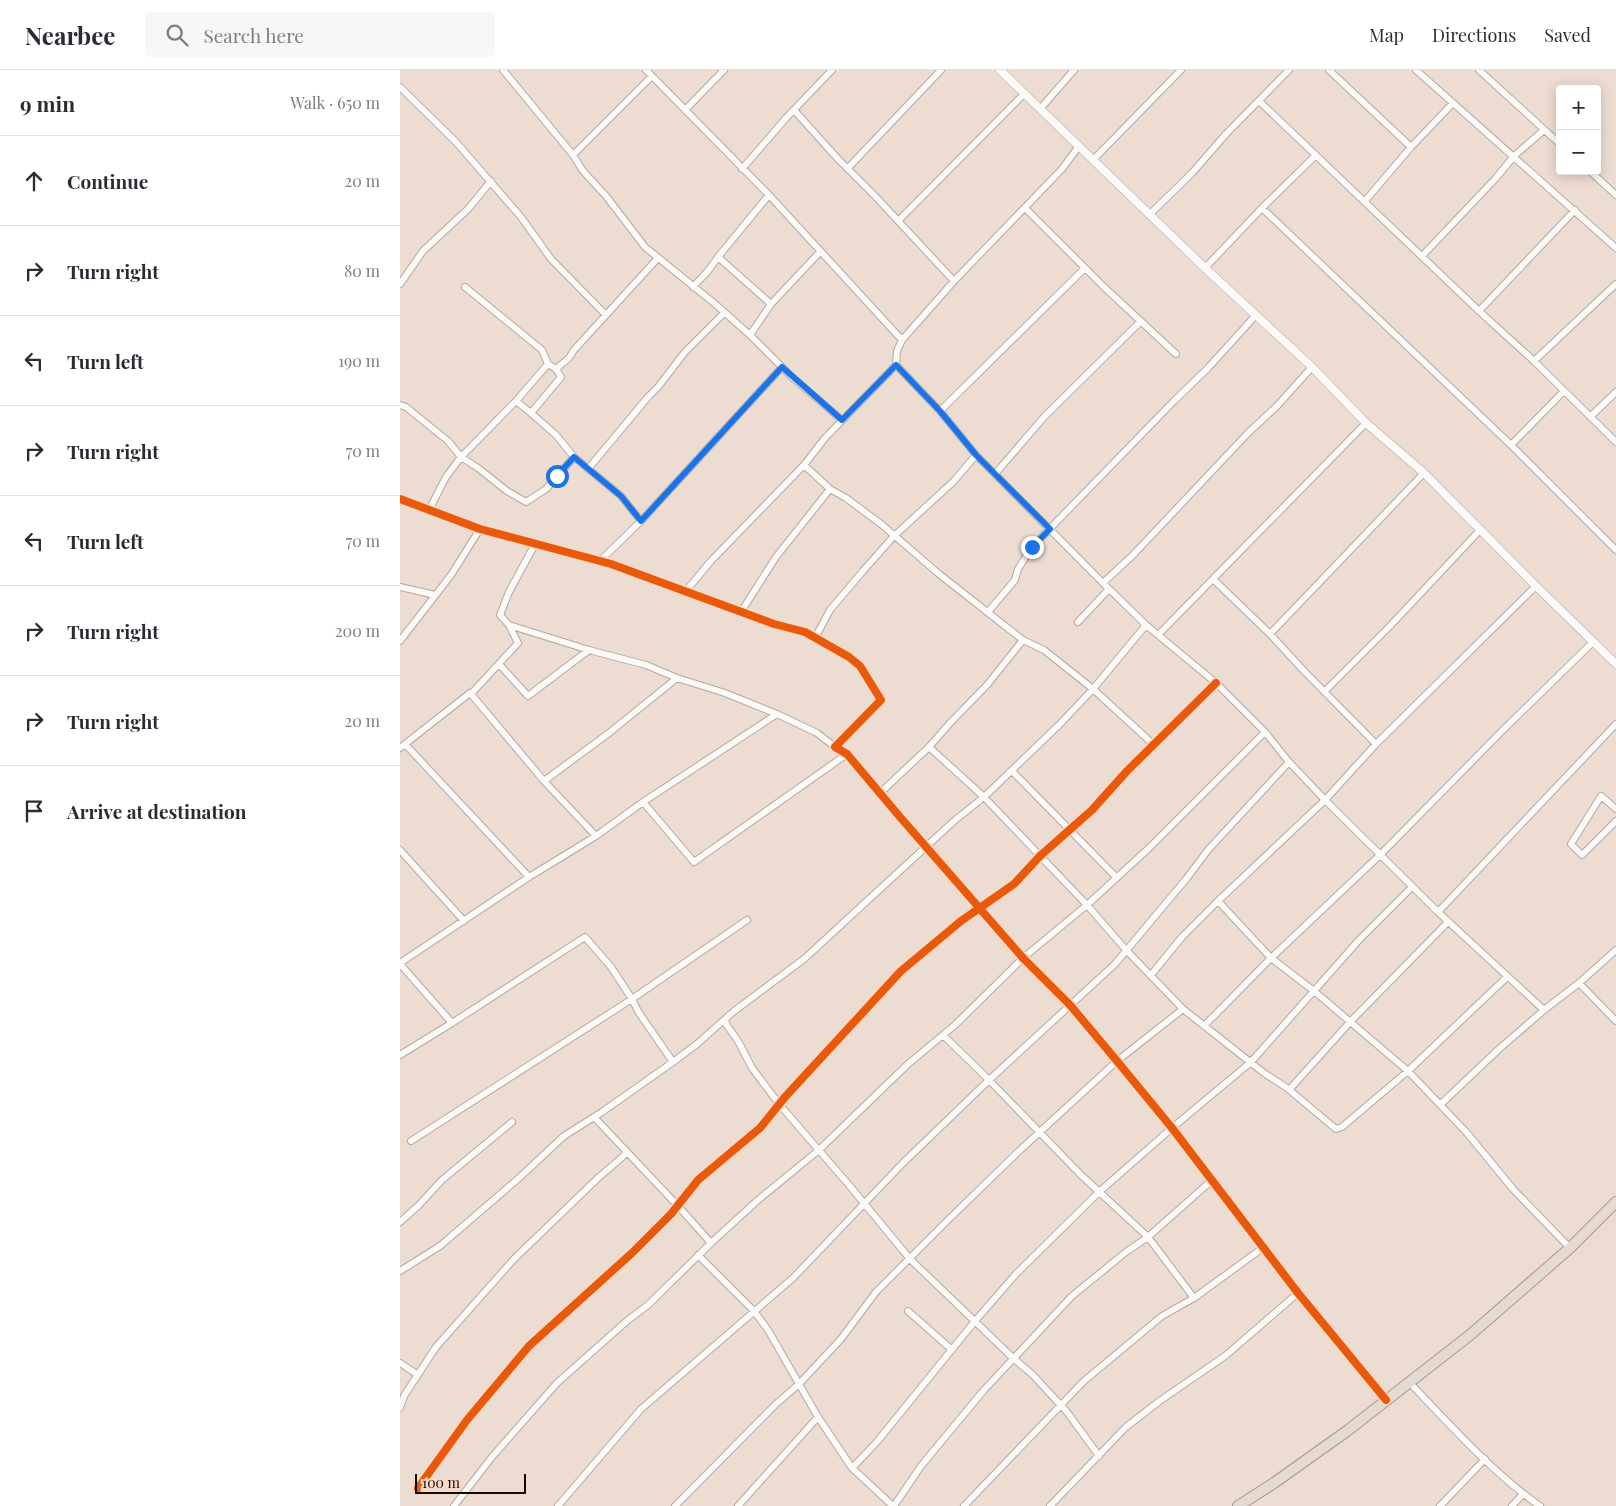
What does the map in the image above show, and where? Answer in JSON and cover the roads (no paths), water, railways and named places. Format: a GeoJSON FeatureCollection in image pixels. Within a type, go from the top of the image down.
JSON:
{"type":"FeatureCollection","features":[{"type":"Feature","properties":{"kind":"highway"},"geometry":{"type":"LineString","coordinates":[[1238,1506],[1347,1431],[1470,1335],[1570,1248],[1616,1202]]}},
{"type":"Feature","properties":{"kind":"street"},"geometry":{"type":"LineString","coordinates":[[503,70],[573,156],[582,171],[606,196],[646,248],[750,335],[782,367],[842,420]]}},
{"type":"Feature","properties":{"kind":"street"},"geometry":{"type":"LineString","coordinates":[[646,70],[769,196],[902,340]]}},
{"type":"Feature","properties":{"kind":"street"},"geometry":{"type":"LineString","coordinates":[[684,110],[724,70]]}},
{"type":"Feature","properties":{"kind":"street"},"geometry":{"type":"LineString","coordinates":[[742,169],[832,70]]}},
{"type":"Feature","properties":{"kind":"street"},"geometry":{"type":"LineString","coordinates":[[848,168],[941,70]]}},
{"type":"Feature","properties":{"kind":"street"},"geometry":{"type":"LineString","coordinates":[[1000,70],[1149,215],[1312,367],[1366,423],[1424,473],[1616,664]]}},
{"type":"Feature","properties":{"kind":"street"},"geometry":{"type":"LineString","coordinates":[[1040,109],[1074,70]]}},
{"type":"Feature","properties":{"kind":"street"},"geometry":{"type":"LineString","coordinates":[[1093,160],[1181,70]]}},
{"type":"Feature","properties":{"kind":"street"},"geometry":{"type":"LineString","coordinates":[[1149,215],[1192,173],[1226,134],[1290,70]]}},
{"type":"Feature","properties":{"kind":"street"},"geometry":{"type":"LineString","coordinates":[[1329,70],[1411,147]]}},
{"type":"Feature","properties":{"kind":"street"},"geometry":{"type":"LineString","coordinates":[[1416,70],[1616,248]]}},
{"type":"Feature","properties":{"kind":"street"},"geometry":{"type":"LineString","coordinates":[[1479,70],[1556,140]]}},
{"type":"Feature","properties":{"kind":"street"},"geometry":{"type":"LineString","coordinates":[[573,156],[652,76]]}},
{"type":"Feature","properties":{"kind":"street"},"geometry":{"type":"LineString","coordinates":[[400,86],[456,142],[521,217],[551,259],[606,315]]}},
{"type":"Feature","properties":{"kind":"street"},"geometry":{"type":"LineString","coordinates":[[898,221],[1024,94]]}},
{"type":"Feature","properties":{"kind":"street"},"geometry":{"type":"LineString","coordinates":[[1259,101],[1534,361],[1616,442]]}},
{"type":"Feature","properties":{"kind":"street"},"geometry":{"type":"LineString","coordinates":[[1365,201],[1411,147],[1453,103]]}},
{"type":"Feature","properties":{"kind":"street"},"geometry":{"type":"LineString","coordinates":[[794,110],[954,281]]}},
{"type":"Feature","properties":{"kind":"street"},"geometry":{"type":"LineString","coordinates":[[1422,256],[1496,178],[1514,156],[1544,130]]}},
{"type":"Feature","properties":{"kind":"street"},"geometry":{"type":"LineString","coordinates":[[686,591],[710,562],[804,465],[825,438],[896,365],[897,351],[902,340],[954,281],[1062,169],[1079,146]]}},
{"type":"Feature","properties":{"kind":"street"},"geometry":{"type":"LineString","coordinates":[[1205,268],[1316,155]]}},
{"type":"Feature","properties":{"kind":"street"},"geometry":{"type":"LineString","coordinates":[[1594,175],[1616,195]]}},
{"type":"Feature","properties":{"kind":"street"},"geometry":{"type":"LineString","coordinates":[[400,284],[422,251],[469,208],[491,181]]}},
{"type":"Feature","properties":{"kind":"street"},"geometry":{"type":"LineString","coordinates":[[693,287],[769,196]]}},
{"type":"Feature","properties":{"kind":"street"},"geometry":{"type":"LineString","coordinates":[[1025,208],[1176,354]]}},
{"type":"Feature","properties":{"kind":"street"},"geometry":{"type":"LineString","coordinates":[[1262,208],[1511,445],[1616,550]]}},
{"type":"Feature","properties":{"kind":"street"},"geometry":{"type":"LineString","coordinates":[[1479,310],[1575,210]]}},
{"type":"Feature","properties":{"kind":"street"},"geometry":{"type":"LineString","coordinates":[[750,335],[772,304],[820,252]]}},
{"type":"Feature","properties":{"kind":"street"},"geometry":{"type":"LineString","coordinates":[[718,257],[772,304]]}},
{"type":"Feature","properties":{"kind":"street"},"geometry":{"type":"LineString","coordinates":[[556,369],[569,358],[574,350],[658,258]]}},
{"type":"Feature","properties":{"kind":"street"},"geometry":{"type":"LineString","coordinates":[[940,411],[1085,268]]}},
{"type":"Feature","properties":{"kind":"street"},"geometry":{"type":"LineString","coordinates":[[1534,361],[1616,284]]}},
{"type":"Feature","properties":{"kind":"street"},"geometry":{"type":"LineString","coordinates":[[465,287],[542,350],[548,364],[556,369],[561,377],[531,413]]}},
{"type":"Feature","properties":{"kind":"street"},"geometry":{"type":"LineString","coordinates":[[588,469],[658,387],[685,352],[724,313]]}},
{"type":"Feature","properties":{"kind":"street"},"geometry":{"type":"LineString","coordinates":[[988,612],[1015,580],[1018,569],[1032,547],[1208,368],[1256,316]]}},
{"type":"Feature","properties":{"kind":"street"},"geometry":{"type":"LineString","coordinates":[[995,474],[1044,417],[1141,321]]}},
{"type":"Feature","properties":{"kind":"street"},"geometry":{"type":"LineString","coordinates":[[429,510],[446,477],[461,457],[516,401],[548,364]]}},
{"type":"Feature","properties":{"kind":"street"},"geometry":{"type":"LineString","coordinates":[[896,365],[940,411],[976,455],[1109,589],[1146,625],[1216,683],[1265,732],[1289,762],[1324,800],[1448,922],[1544,1010]]}},
{"type":"Feature","properties":{"kind":"street"},"geometry":{"type":"LineString","coordinates":[[600,561],[641,521],[782,367]]}},
{"type":"Feature","properties":{"kind":"street"},"geometry":{"type":"LineString","coordinates":[[1103,583],[1133,555],[1248,433],[1277,406],[1312,367]]}},
{"type":"Feature","properties":{"kind":"street"},"geometry":{"type":"LineString","coordinates":[[1511,445],[1564,390]]}},
{"type":"Feature","properties":{"kind":"street"},"geometry":{"type":"LineString","coordinates":[[1590,418],[1616,392]]}},
{"type":"Feature","properties":{"kind":"street"},"geometry":{"type":"LineString","coordinates":[[516,401],[556,435],[574,457],[621,496],[641,521]]}},
{"type":"Feature","properties":{"kind":"street"},"geometry":{"type":"LineString","coordinates":[[400,405],[406,407],[448,441],[461,457],[526,502],[546,489],[574,457]]}},
{"type":"Feature","properties":{"kind":"street"},"geometry":{"type":"LineString","coordinates":[[1159,634],[1366,423]]}},
{"type":"Feature","properties":{"kind":"street"},"geometry":{"type":"LineString","coordinates":[[815,638],[830,610],[894,536],[954,481],[976,455]]}},
{"type":"Feature","properties":{"kind":"street"},"geometry":{"type":"LineString","coordinates":[[804,465],[830,490],[846,498],[1023,640],[1044,650],[1093,689],[1154,745]]}},
{"type":"Feature","properties":{"kind":"street"},"geometry":{"type":"LineString","coordinates":[[1270,634],[1424,473]]}},
{"type":"Feature","properties":{"kind":"street"},"geometry":{"type":"LineString","coordinates":[[741,612],[776,556],[830,490]]}},
{"type":"Feature","properties":{"kind":"street"},"geometry":{"type":"LineString","coordinates":[[400,499],[480,529],[600,561],[774,624],[805,632],[850,657],[860,666],[881,700],[835,747]]}},
{"type":"Feature","properties":{"kind":"street"},"geometry":{"type":"LineString","coordinates":[[400,641],[451,575],[480,529]]}},
{"type":"Feature","properties":{"kind":"street"},"geometry":{"type":"LineString","coordinates":[[1325,691],[1390,626],[1481,529]]}},
{"type":"Feature","properties":{"kind":"street"},"geometry":{"type":"LineString","coordinates":[[529,877],[403,746],[471,694],[518,643],[510,625],[500,615],[509,592],[534,544]]}},
{"type":"Feature","properties":{"kind":"street"},"geometry":{"type":"LineString","coordinates":[[1213,579],[1270,634],[1376,744]]}},
{"type":"Feature","properties":{"kind":"street"},"geometry":{"type":"LineString","coordinates":[[1151,975],[1182,937],[1324,800],[1376,744],[1536,586]]}},
{"type":"Feature","properties":{"kind":"street"},"geometry":{"type":"LineString","coordinates":[[400,587],[435,595]]}},
{"type":"Feature","properties":{"kind":"street"},"geometry":{"type":"LineString","coordinates":[[1078,622],[1109,589]]}},
{"type":"Feature","properties":{"kind":"street"},"geometry":{"type":"LineString","coordinates":[[510,625],[589,650],[646,665],[677,678],[725,693],[817,733],[848,754],[1024,958],[1070,1005],[1117,1061],[1172,1128],[1298,1293],[1386,1400]]}},
{"type":"Feature","properties":{"kind":"street"},"geometry":{"type":"LineString","coordinates":[[400,1271],[440,1246],[519,1178],[564,1136],[673,1062],[697,1044],[733,1012],[804,959],[926,846],[984,797],[1059,725],[1093,689],[1146,625]]}},
{"type":"Feature","properties":{"kind":"street"},"geometry":{"type":"LineString","coordinates":[[880,793],[929,747],[987,686],[1023,640]]}},
{"type":"Feature","properties":{"kind":"street"},"geometry":{"type":"LineString","coordinates":[[1204,1026],[1271,958],[1380,855],[1592,642]]}},
{"type":"Feature","properties":{"kind":"street"},"geometry":{"type":"LineString","coordinates":[[499,664],[528,696],[589,650]]}},
{"type":"Feature","properties":{"kind":"street"},"geometry":{"type":"LineString","coordinates":[[544,781],[609,733],[677,678]]}},
{"type":"Feature","properties":{"kind":"street"},"geometry":{"type":"LineString","coordinates":[[418,1488],[467,1420],[529,1346],[632,1253],[678,1206],[698,1180],[760,1128],[779,1104],[901,971],[961,921],[1014,884],[1040,856],[1092,810],[1127,771],[1216,683]]}},
{"type":"Feature","properties":{"kind":"street"},"geometry":{"type":"LineString","coordinates":[[471,694],[544,781],[596,836]]}},
{"type":"Feature","properties":{"kind":"street"},"geometry":{"type":"LineString","coordinates":[[452,1023],[400,964],[529,877],[596,836],[643,802],[777,714]]}},
{"type":"Feature","properties":{"kind":"street"},"geometry":{"type":"LineString","coordinates":[[1438,912],[1616,724]]}},
{"type":"Feature","properties":{"kind":"street"},"geometry":{"type":"LineString","coordinates":[[454,1506],[492,1457],[557,1384],[628,1320],[648,1305],[698,1255],[758,1200],[819,1150],[908,1064],[943,1035],[1024,958],[1087,905],[1149,848],[1265,732]]}},
{"type":"Feature","properties":{"kind":"street"},"geometry":{"type":"LineString","coordinates":[[929,747],[984,797],[1183,1009],[1289,1090],[1336,1129],[1342,1127],[1408,1071],[1508,977]]}},
{"type":"Feature","properties":{"kind":"street"},"geometry":{"type":"LineString","coordinates":[[643,802],[694,862],[848,754]]}},
{"type":"Feature","properties":{"kind":"street"},"geometry":{"type":"LineString","coordinates":[[558,1506],[641,1409],[793,1278],[864,1203],[989,1080],[1115,964],[1188,878],[1208,850],[1289,762]]}},
{"type":"Feature","properties":{"kind":"street"},"geometry":{"type":"LineString","coordinates":[[1012,770],[1116,877]]}},
{"type":"Feature","properties":{"kind":"street"},"geometry":{"type":"LineString","coordinates":[[1616,809],[1601,796],[1571,844],[1582,855],[1616,822]]}},
{"type":"Feature","properties":{"kind":"street"},"geometry":{"type":"LineString","coordinates":[[400,850],[464,921]]}},
{"type":"Feature","properties":{"kind":"street"},"geometry":{"type":"LineString","coordinates":[[852,1468],[902,1412],[951,1349],[1016,1274],[1099,1192],[1251,1062],[1359,940],[1412,887]]}},
{"type":"Feature","properties":{"kind":"street"},"geometry":{"type":"LineString","coordinates":[[1218,901],[1271,958],[1314,991],[1408,1071],[1441,1104],[1514,1189],[1570,1248]]}},
{"type":"Feature","properties":{"kind":"street"},"geometry":{"type":"LineString","coordinates":[[411,1141],[632,999],[747,920]]}},
{"type":"Feature","properties":{"kind":"street"},"geometry":{"type":"LineString","coordinates":[[1289,1090],[1350,1022],[1448,922]]}},
{"type":"Feature","properties":{"kind":"street"},"geometry":{"type":"LineString","coordinates":[[400,1055],[585,937],[611,967],[639,1013],[673,1062]]}},
{"type":"Feature","properties":{"kind":"street"},"geometry":{"type":"LineString","coordinates":[[1441,1104],[1499,1049],[1616,950]]}},
{"type":"Feature","properties":{"kind":"street"},"geometry":{"type":"LineString","coordinates":[[1578,983],[1616,1021]]}},
{"type":"Feature","properties":{"kind":"street"},"geometry":{"type":"LineString","coordinates":[[675,1506],[776,1404],[799,1384],[841,1339],[876,1292],[910,1258],[1039,1133],[1117,1061],[1183,1009]]}},
{"type":"Feature","properties":{"kind":"street"},"geometry":{"type":"LineString","coordinates":[[724,1021],[738,1041],[752,1068],[779,1104],[910,1258],[1033,1375],[1061,1405],[1099,1456]]}},
{"type":"Feature","properties":{"kind":"street"},"geometry":{"type":"LineString","coordinates":[[943,1035],[1039,1133],[1148,1237],[1194,1298]]}},
{"type":"Feature","properties":{"kind":"street"},"geometry":{"type":"LineString","coordinates":[[594,1117],[711,1243]]}},
{"type":"Feature","properties":{"kind":"street"},"geometry":{"type":"LineString","coordinates":[[400,1222],[442,1180],[512,1122]]}},
{"type":"Feature","properties":{"kind":"street"},"geometry":{"type":"LineString","coordinates":[[400,1408],[404,1396],[436,1347],[514,1259],[598,1178],[627,1153]]}},
{"type":"Feature","properties":{"kind":"street"},"geometry":{"type":"LineString","coordinates":[[698,1255],[754,1311],[768,1330],[818,1417],[852,1468],[893,1506],[921,1466],[984,1390],[1072,1296],[1126,1252],[1148,1237],[1211,1181]]}},
{"type":"Feature","properties":{"kind":"street"},"geometry":{"type":"LineString","coordinates":[[964,1506],[1084,1382],[1162,1316],[1194,1298],[1264,1247]]}},
{"type":"Feature","properties":{"kind":"street"},"geometry":{"type":"LineString","coordinates":[[1050,1506],[1126,1427],[1161,1400],[1225,1356],[1298,1293]]}},
{"type":"Feature","properties":{"kind":"street"},"geometry":{"type":"LineString","coordinates":[[908,1311],[951,1349]]}},
{"type":"Feature","properties":{"kind":"street"},"geometry":{"type":"LineString","coordinates":[[400,1363],[418,1375]]}},
{"type":"Feature","properties":{"kind":"street"},"geometry":{"type":"LineString","coordinates":[[1410,1383],[1485,1459],[1523,1494],[1540,1506]]}},
{"type":"Feature","properties":{"kind":"street"},"geometry":{"type":"LineString","coordinates":[[738,1506],[818,1417]]}},
{"type":"Feature","properties":{"kind":"street"},"geometry":{"type":"LineString","coordinates":[[1440,1506],[1485,1459]]}},
{"type":"Feature","properties":{"kind":"street"},"geometry":{"type":"LineString","coordinates":[[1512,1506],[1523,1494]]}}]}
